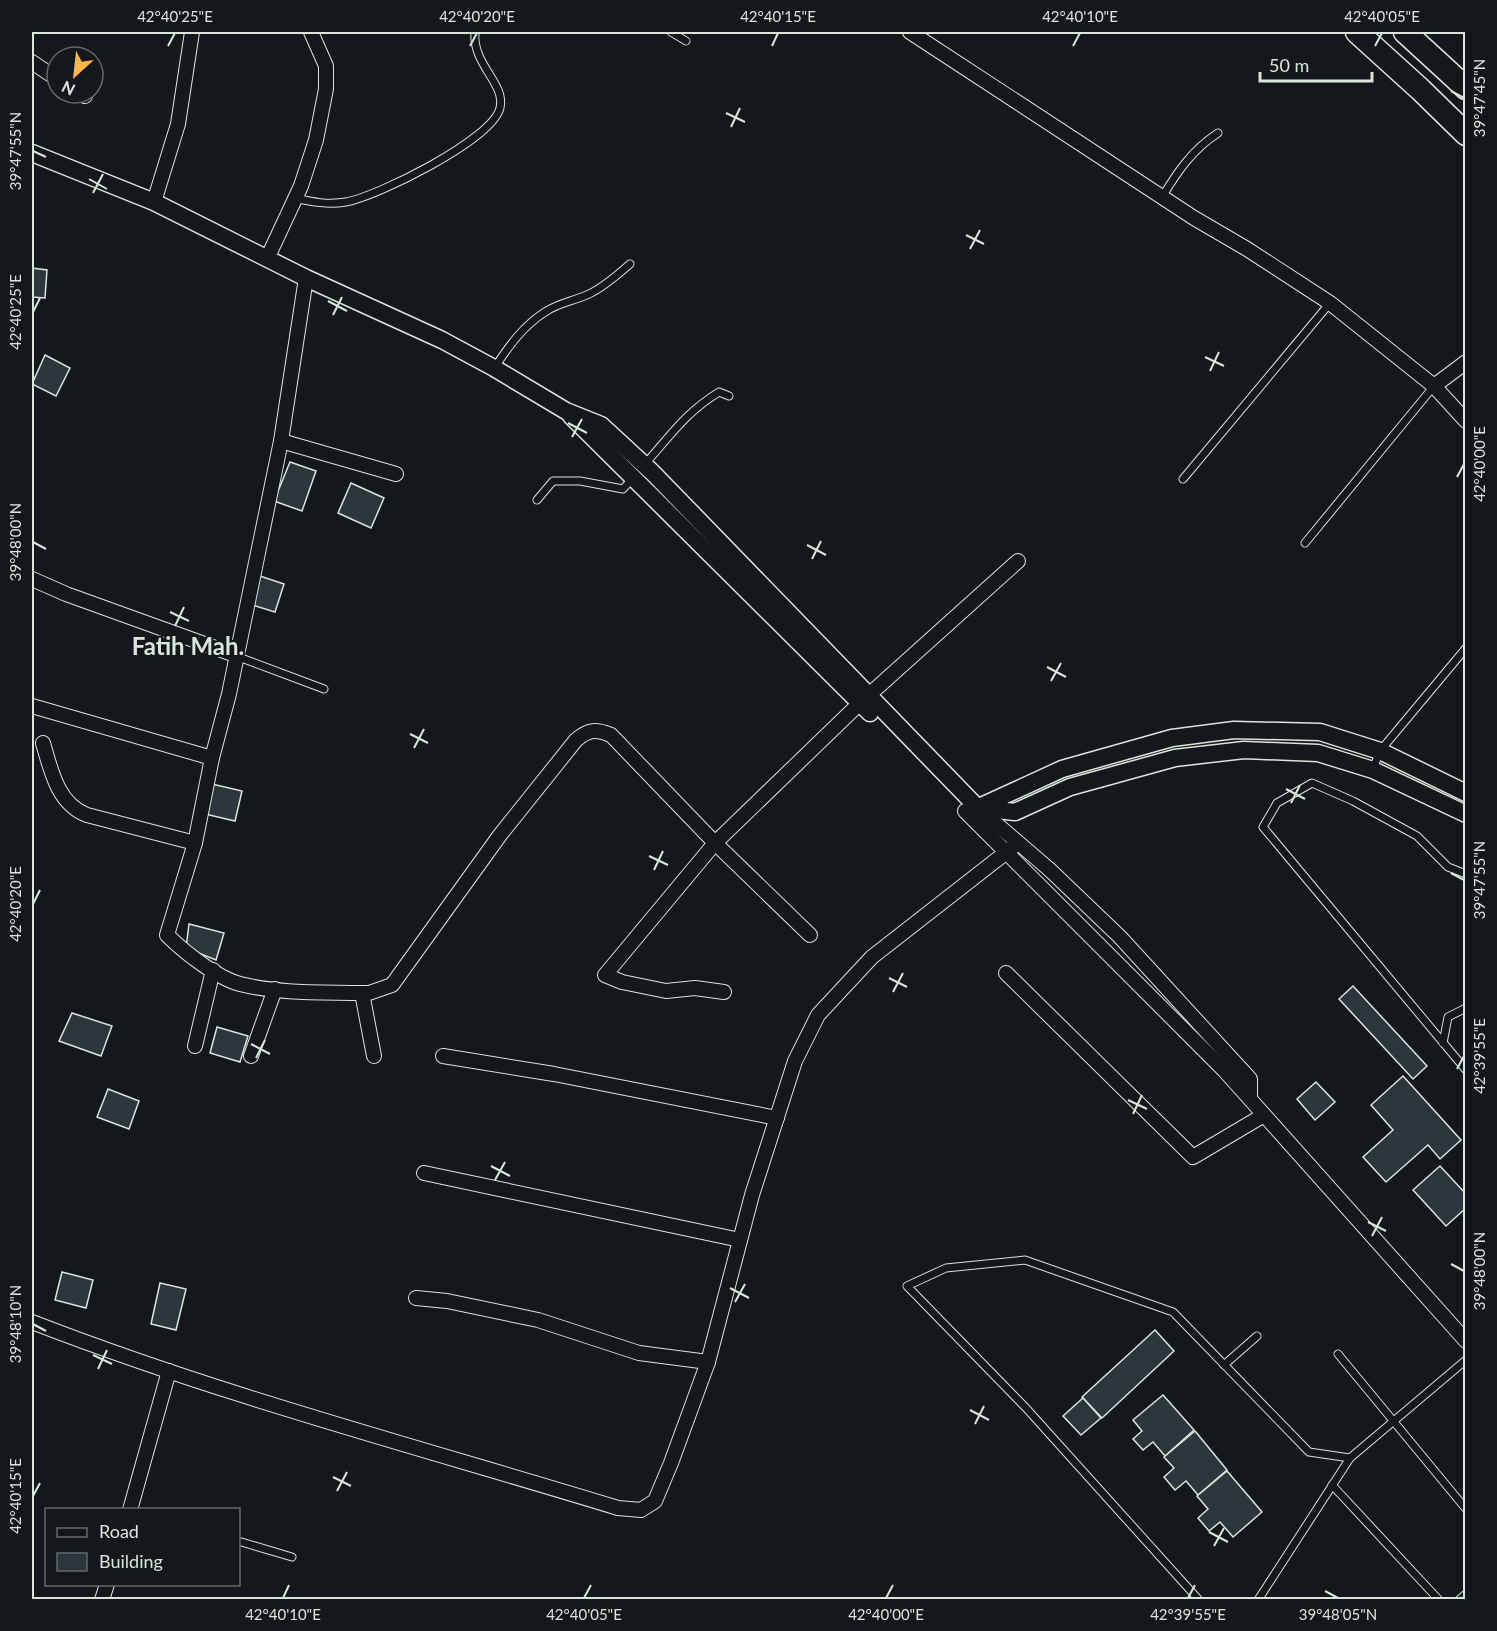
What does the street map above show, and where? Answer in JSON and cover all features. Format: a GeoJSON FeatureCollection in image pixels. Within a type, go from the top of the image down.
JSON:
{"type":"FeatureCollection","features":[{"type":"Feature","properties":{"kind":"highway"},"geometry":{"type":"LineString","coordinates":[[1357,32],[1466,134]]}},
{"type":"Feature","properties":{"kind":"highway"},"geometry":{"type":"LineString","coordinates":[[1405,32],[1466,88]]}},
{"type":"Feature","properties":{"kind":"street"},"geometry":{"type":"LineString","coordinates":[[154,202],[178,124],[192,32]]}},
{"type":"Feature","properties":{"kind":"street"},"geometry":{"type":"LineString","coordinates":[[267,259],[295,198],[316,140],[326,89],[326,66],[311,32]]}},
{"type":"Feature","properties":{"kind":"street"},"geometry":{"type":"LineString","coordinates":[[910,32],[1162,197],[1330,303],[1434,387],[1466,421]]}},
{"type":"Feature","properties":{"kind":"street"},"geometry":{"type":"LineString","coordinates":[[32,62],[45,71]]}},
{"type":"Feature","properties":{"kind":"street"},"geometry":{"type":"LineString","coordinates":[[32,153],[154,202],[306,278],[442,340],[566,411],[601,425],[638,471],[972,809],[1006,851],[1224,1070],[1466,1341]]}},
{"type":"Feature","properties":{"kind":"street"},"geometry":{"type":"LineString","coordinates":[[306,278],[281,441],[235,655],[229,694],[212,758],[195,843],[167,935],[185,953],[239,984],[296,992],[362,993],[369,993],[392,985],[500,835],[576,741],[585,733],[593,730],[612,735],[715,843],[810,935]]}},
{"type":"Feature","properties":{"kind":"street"},"geometry":{"type":"LineString","coordinates":[[1434,387],[1466,362]]}},
{"type":"Feature","properties":{"kind":"street"},"geometry":{"type":"LineString","coordinates":[[281,441],[396,474]]}},
{"type":"Feature","properties":{"kind":"street"},"geometry":{"type":"LineString","coordinates":[[724,992],[695,988],[666,991],[622,982],[605,975],[715,843],[864,699],[1018,561]]}},
{"type":"Feature","properties":{"kind":"street"},"geometry":{"type":"LineString","coordinates":[[32,579],[66,594],[235,655]]}},
{"type":"Feature","properties":{"kind":"street"},"geometry":{"type":"LineString","coordinates":[[32,706],[212,758]]}},
{"type":"Feature","properties":{"kind":"street"},"geometry":{"type":"LineString","coordinates":[[972,809],[1062,769],[1172,738],[1234,730],[1320,732],[1380,751],[1466,793]]}},
{"type":"Feature","properties":{"kind":"street"},"geometry":{"type":"LineString","coordinates":[[43,743],[53,779],[71,808],[87,815],[195,843]]}},
{"type":"Feature","properties":{"kind":"street"},"geometry":{"type":"LineString","coordinates":[[972,809],[1015,812],[1070,788],[1175,758],[1244,750],[1318,753],[1373,770],[1466,814]]}},
{"type":"Feature","properties":{"kind":"street"},"geometry":{"type":"LineString","coordinates":[[972,809],[1050,870],[1120,937],[1250,1079],[1250,1098]]}},
{"type":"Feature","properties":{"kind":"street"},"geometry":{"type":"LineString","coordinates":[[32,1322],[169,1371],[335,1425],[618,1508],[640,1510],[655,1502],[708,1362],[740,1240],[795,1061],[818,1015],[872,957],[1018,843]]}},
{"type":"Feature","properties":{"kind":"street"},"geometry":{"type":"LineString","coordinates":[[195,1046],[213,970]]}},
{"type":"Feature","properties":{"kind":"street"},"geometry":{"type":"LineString","coordinates":[[1006,973],[1193,1157],[1264,1115]]}},
{"type":"Feature","properties":{"kind":"street"},"geometry":{"type":"LineString","coordinates":[[251,1056],[276,989]]}},
{"type":"Feature","properties":{"kind":"street"},"geometry":{"type":"LineString","coordinates":[[362,993],[374,1056]]}},
{"type":"Feature","properties":{"kind":"street"},"geometry":{"type":"LineString","coordinates":[[443,1056],[554,1074],[777,1118]]}},
{"type":"Feature","properties":{"kind":"street"},"geometry":{"type":"LineString","coordinates":[[424,1173],[740,1240]]}},
{"type":"Feature","properties":{"kind":"street"},"geometry":{"type":"LineString","coordinates":[[416,1298],[447,1301],[538,1320],[639,1353],[708,1362]]}},
{"type":"Feature","properties":{"kind":"street"},"geometry":{"type":"LineString","coordinates":[[130,1508],[169,1371]]}},
{"type":"Feature","properties":{"kind":"lane"},"geometry":{"type":"LineString","coordinates":[[295,198],[311,202],[333,203],[353,200],[377,192],[410,177],[472,140],[493,121],[500,107],[500,95],[480,60],[476,32]]}},
{"type":"Feature","properties":{"kind":"lane"},"geometry":{"type":"LineString","coordinates":[[671,32],[686,41]]}},
{"type":"Feature","properties":{"kind":"lane"},"geometry":{"type":"LineString","coordinates":[[1162,197],[1188,157],[1218,133]]}},
{"type":"Feature","properties":{"kind":"lane"},"geometry":{"type":"LineString","coordinates":[[494,368],[517,335],[545,312],[589,294],[612,280],[630,264]]}},
{"type":"Feature","properties":{"kind":"lane"},"geometry":{"type":"LineString","coordinates":[[1183,479],[1330,303]]}},
{"type":"Feature","properties":{"kind":"lane"},"geometry":{"type":"LineString","coordinates":[[1305,543],[1434,387]]}},
{"type":"Feature","properties":{"kind":"lane"},"geometry":{"type":"LineString","coordinates":[[537,500],[553,481],[580,481],[623,489],[682,419],[719,392],[729,396]]}},
{"type":"Feature","properties":{"kind":"lane"},"geometry":{"type":"LineString","coordinates":[[1373,770],[1380,751],[1466,648]]}},
{"type":"Feature","properties":{"kind":"lane"},"geometry":{"type":"LineString","coordinates":[[235,655],[324,689]]}},
{"type":"Feature","properties":{"kind":"lane"},"geometry":{"type":"LineString","coordinates":[[1466,874],[1448,867],[1417,836],[1353,801],[1312,783],[1277,803],[1263,827],[1466,1070]]}},
{"type":"Feature","properties":{"kind":"lane"},"geometry":{"type":"LineString","coordinates":[[1443,1043],[1448,1017],[1466,1008]]}},
{"type":"Feature","properties":{"kind":"lane"},"geometry":{"type":"LineString","coordinates":[[1199,1599],[1026,1408],[907,1286],[946,1268],[1025,1260],[1173,1312],[1309,1452],[1350,1458]]}},
{"type":"Feature","properties":{"kind":"lane"},"geometry":{"type":"LineString","coordinates":[[1224,1365],[1257,1336]]}},
{"type":"Feature","properties":{"kind":"lane"},"geometry":{"type":"LineString","coordinates":[[1338,1354],[1466,1509]]}},
{"type":"Feature","properties":{"kind":"lane"},"geometry":{"type":"LineString","coordinates":[[1258,1599],[1350,1458],[1466,1360]]}},
{"type":"Feature","properties":{"kind":"lane"},"geometry":{"type":"LineString","coordinates":[[1332,1485],[1439,1599]]}},
{"type":"Feature","properties":{"kind":"lane"},"geometry":{"type":"LineString","coordinates":[[240,1542],[292,1557]]}},
{"type":"Feature","properties":{"kind":"lane"},"geometry":{"type":"LineString","coordinates":[[1459,1599],[1466,1594]]}},
{"type":"Feature","properties":{"kind":"building"},"geometry":{"type":"Polygon","coordinates":[[[32,268],[47,270],[45,298],[32,297],[32,268]]]}},
{"type":"Feature","properties":{"kind":"building"},"geometry":{"type":"Polygon","coordinates":[[[45,355],[70,368],[56,396],[32,384],[45,355]]]}},
{"type":"Feature","properties":{"kind":"building"},"geometry":{"type":"Polygon","coordinates":[[[290,462],[316,471],[302,511],[274,501],[290,462]]]}},
{"type":"Feature","properties":{"kind":"building"},"geometry":{"type":"Polygon","coordinates":[[[351,483],[384,498],[371,528],[338,513],[351,483]]]}},
{"type":"Feature","properties":{"kind":"building"},"geometry":{"type":"Polygon","coordinates":[[[257,575],[284,584],[275,612],[249,604],[257,575]]]}},
{"type":"Feature","properties":{"kind":"building"},"geometry":{"type":"Polygon","coordinates":[[[212,784],[242,791],[235,821],[205,814],[212,784]]]}},
{"type":"Feature","properties":{"kind":"building"},"geometry":{"type":"Polygon","coordinates":[[[189,924],[224,933],[216,960],[186,948],[189,924]]]}},
{"type":"Feature","properties":{"kind":"building"},"geometry":{"type":"Polygon","coordinates":[[[1353,986],[1427,1066],[1413,1079],[1339,999],[1353,986]]]}},
{"type":"Feature","properties":{"kind":"building"},"geometry":{"type":"Polygon","coordinates":[[[72,1013],[112,1026],[101,1056],[59,1041],[72,1013]]]}},
{"type":"Feature","properties":{"kind":"building"},"geometry":{"type":"Polygon","coordinates":[[[217,1027],[248,1036],[240,1062],[210,1053],[217,1027]]]}},
{"type":"Feature","properties":{"kind":"building"},"geometry":{"type":"Polygon","coordinates":[[[1403,1076],[1461,1140],[1440,1159],[1428,1145],[1386,1182],[1363,1157],[1393,1130],[1371,1105],[1403,1076]]]}},
{"type":"Feature","properties":{"kind":"building"},"geometry":{"type":"Polygon","coordinates":[[[1316,1082],[1335,1102],[1315,1120],[1297,1099],[1316,1082]]]}},
{"type":"Feature","properties":{"kind":"building"},"geometry":{"type":"Polygon","coordinates":[[[108,1089],[139,1101],[129,1129],[97,1117],[108,1089]]]}},
{"type":"Feature","properties":{"kind":"building"},"geometry":{"type":"Polygon","coordinates":[[[1440,1166],[1466,1194],[1466,1208],[1446,1226],[1413,1190],[1440,1166]]]}},
{"type":"Feature","properties":{"kind":"building"},"geometry":{"type":"Polygon","coordinates":[[[62,1272],[93,1280],[86,1308],[55,1300],[62,1272]]]}},
{"type":"Feature","properties":{"kind":"building"},"geometry":{"type":"Polygon","coordinates":[[[160,1283],[186,1289],[176,1330],[151,1324],[160,1283]]]}},
{"type":"Feature","properties":{"kind":"building"},"geometry":{"type":"Polygon","coordinates":[[[1155,1330],[1174,1351],[1102,1418],[1082,1397],[1155,1330]]]}},
{"type":"Feature","properties":{"kind":"building"},"geometry":{"type":"Polygon","coordinates":[[[1163,1395],[1194,1430],[1165,1456],[1153,1442],[1143,1450],[1133,1439],[1142,1431],[1133,1420],[1163,1395]]]}},
{"type":"Feature","properties":{"kind":"building"},"geometry":{"type":"Polygon","coordinates":[[[1083,1398],[1101,1418],[1081,1435],[1063,1416],[1083,1398]]]}},
{"type":"Feature","properties":{"kind":"building"},"geometry":{"type":"Polygon","coordinates":[[[1195,1431],[1227,1470],[1198,1495],[1186,1481],[1175,1490],[1164,1477],[1174,1468],[1164,1457],[1195,1431]]]}},
{"type":"Feature","properties":{"kind":"building"},"geometry":{"type":"Polygon","coordinates":[[[1227,1471],[1262,1512],[1233,1537],[1220,1522],[1209,1531],[1198,1518],[1208,1509],[1197,1496],[1227,1471]]]}},
{"type":"Feature","properties":{"kind":"district","name":"Fatih Mah."},"geometry":{"type":"Point","coordinates":[188,645]}}]}
